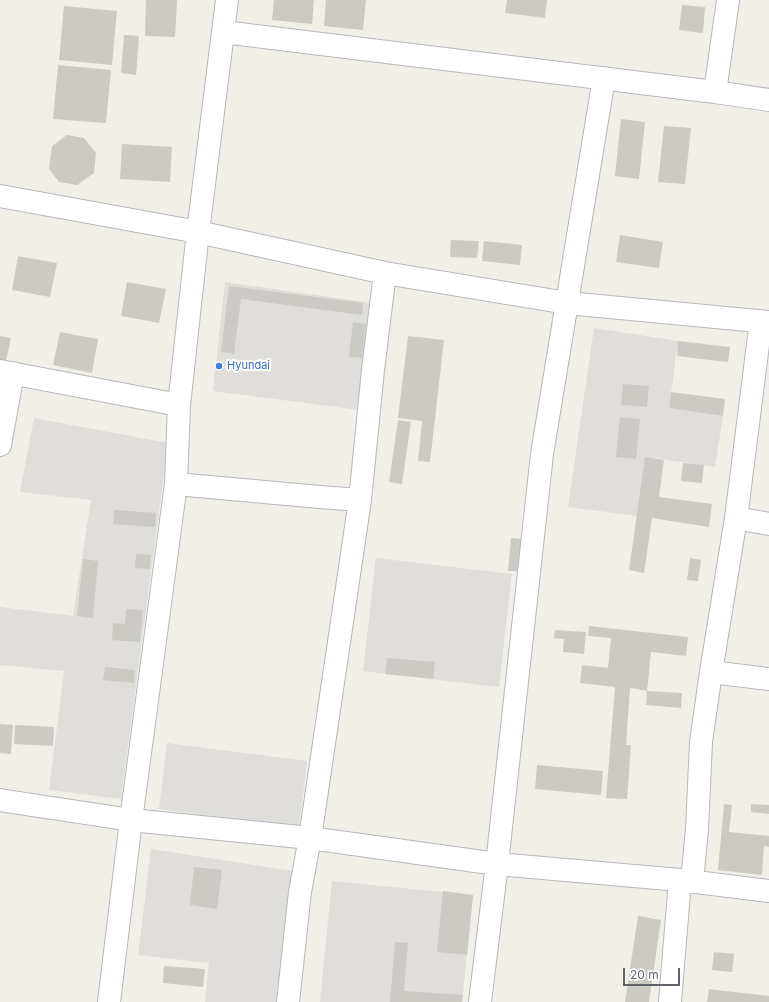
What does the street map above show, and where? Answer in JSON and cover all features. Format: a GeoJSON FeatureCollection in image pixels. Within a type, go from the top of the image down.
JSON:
{"type":"FeatureCollection","features":[{"type":"Feature","properties":{"kind":"street"},"geometry":{"type":"LineString","coordinates":[[110,1002],[131,820],[176,484],[179,406],[198,232],[227,0]]}},
{"type":"Feature","properties":{"kind":"street"},"geometry":{"type":"LineString","coordinates":[[715,92],[728,0]]}},
{"type":"Feature","properties":{"kind":"street"},"geometry":{"type":"LineString","coordinates":[[223,32],[604,78],[769,100]]}},
{"type":"Feature","properties":{"kind":"street"},"geometry":{"type":"LineString","coordinates":[[480,1002],[497,864],[542,454],[604,78]]}},
{"type":"Feature","properties":{"kind":"street"},"geometry":{"type":"LineString","coordinates":[[0,196],[198,232],[386,273],[567,302],[765,322],[701,742],[696,829],[686,881],[670,1002]]}},
{"type":"Feature","properties":{"kind":"street"},"geometry":{"type":"LineString","coordinates":[[288,1002],[300,892],[310,838],[360,500],[373,370],[386,273]]}},
{"type":"Feature","properties":{"kind":"street"},"geometry":{"type":"LineString","coordinates":[[0,445],[6,372],[179,406]]}},
{"type":"Feature","properties":{"kind":"street"},"geometry":{"type":"LineString","coordinates":[[176,484],[360,500]]}},
{"type":"Feature","properties":{"kind":"street"},"geometry":{"type":"LineString","coordinates":[[736,518],[769,524]]}},
{"type":"Feature","properties":{"kind":"street"},"geometry":{"type":"LineString","coordinates":[[711,672],[769,679]]}},
{"type":"Feature","properties":{"kind":"street"},"geometry":{"type":"LineString","coordinates":[[0,800],[131,820],[310,838],[497,864],[686,881],[769,891]]}},
{"type":"Feature","properties":{"kind":"shaded area"},"geometry":{"type":"Polygon","coordinates":[[[225,282],[372,303],[359,410],[213,391],[225,282]]]}},
{"type":"Feature","properties":{"kind":"shaded area"},"geometry":{"type":"Polygon","coordinates":[[[594,328],[678,341],[669,408],[723,416],[715,467],[646,457],[637,516],[568,507],[594,328]]]}},
{"type":"Feature","properties":{"kind":"shaded area"},"geometry":{"type":"Polygon","coordinates":[[[34,418],[168,443],[121,799],[49,790],[64,671],[0,665],[0,607],[73,616],[91,500],[20,492],[34,418]]]}},
{"type":"Feature","properties":{"kind":"shaded area"},"geometry":{"type":"Polygon","coordinates":[[[376,558],[512,574],[499,687],[363,671],[376,558]]]}},
{"type":"Feature","properties":{"kind":"shaded area"},"geometry":{"type":"Polygon","coordinates":[[[167,743],[307,761],[299,828],[159,809],[167,743]]]}},
{"type":"Feature","properties":{"kind":"shaded area"},"geometry":{"type":"Polygon","coordinates":[[[151,849],[293,871],[278,1002],[205,1002],[209,963],[138,955],[151,849]]]}},
{"type":"Feature","properties":{"kind":"shaded area"},"geometry":{"type":"Polygon","coordinates":[[[332,881],[473,895],[462,1002],[320,1002],[332,881]]]}},
{"type":"Feature","properties":{"kind":"building"},"geometry":{"type":"Polygon","coordinates":[[[146,0],[177,0],[175,37],[145,36],[146,0]]]}},
{"type":"Feature","properties":{"kind":"building"},"geometry":{"type":"Polygon","coordinates":[[[274,0],[314,0],[312,24],[272,20],[274,0]]]}},
{"type":"Feature","properties":{"kind":"building"},"geometry":{"type":"Polygon","coordinates":[[[326,0],[366,0],[363,30],[324,26],[326,0]]]}},
{"type":"Feature","properties":{"kind":"building"},"geometry":{"type":"Polygon","coordinates":[[[507,0],[547,0],[545,18],[505,13],[507,0]]]}},
{"type":"Feature","properties":{"kind":"building"},"geometry":{"type":"Polygon","coordinates":[[[682,5],[705,7],[703,33],[679,30],[682,5]]]}},
{"type":"Feature","properties":{"kind":"building"},"geometry":{"type":"Polygon","coordinates":[[[64,6],[117,11],[112,65],[59,60],[64,6]]]}},
{"type":"Feature","properties":{"kind":"building"},"geometry":{"type":"Polygon","coordinates":[[[124,35],[139,36],[136,75],[121,73],[124,35]]]}},
{"type":"Feature","properties":{"kind":"building"},"geometry":{"type":"Polygon","coordinates":[[[58,65],[111,70],[106,123],[53,119],[58,65]]]}},
{"type":"Feature","properties":{"kind":"building"},"geometry":{"type":"Polygon","coordinates":[[[621,119],[645,122],[639,179],[615,176],[621,119]]]}},
{"type":"Feature","properties":{"kind":"building"},"geometry":{"type":"Polygon","coordinates":[[[664,126],[691,128],[685,184],[658,182],[664,126]]]}},
{"type":"Feature","properties":{"kind":"building"},"geometry":{"type":"Polygon","coordinates":[[[67,135],[84,138],[96,153],[94,173],[77,185],[59,182],[49,169],[52,146],[67,135]]]}},
{"type":"Feature","properties":{"kind":"building"},"geometry":{"type":"Polygon","coordinates":[[[122,144],[172,147],[170,182],[120,179],[122,144]]]}},
{"type":"Feature","properties":{"kind":"building"},"geometry":{"type":"Polygon","coordinates":[[[620,235],[663,242],[659,268],[616,262],[620,235]]]}},
{"type":"Feature","properties":{"kind":"building"},"geometry":{"type":"Polygon","coordinates":[[[451,240],[479,241],[477,258],[450,257],[451,240]]]}},
{"type":"Feature","properties":{"kind":"building"},"geometry":{"type":"Polygon","coordinates":[[[484,241],[522,245],[520,265],[482,261],[484,241]]]}},
{"type":"Feature","properties":{"kind":"building"},"geometry":{"type":"Polygon","coordinates":[[[18,256],[57,263],[50,297],[12,290],[18,256]]]}},
{"type":"Feature","properties":{"kind":"building"},"geometry":{"type":"Polygon","coordinates":[[[127,282],[166,289],[159,323],[121,316],[127,282]]]}},
{"type":"Feature","properties":{"kind":"building"},"geometry":{"type":"Polygon","coordinates":[[[229,286],[363,303],[362,315],[241,299],[234,354],[221,352],[229,286]]]}},
{"type":"Feature","properties":{"kind":"building"},"geometry":{"type":"Polygon","coordinates":[[[353,322],[366,324],[362,358],[349,357],[353,322]]]}},
{"type":"Feature","properties":{"kind":"building"},"geometry":{"type":"Polygon","coordinates":[[[60,332],[98,339],[92,373],[53,365],[60,332]]]}},
{"type":"Feature","properties":{"kind":"building"},"geometry":{"type":"Polygon","coordinates":[[[0,336],[11,338],[6,361],[0,360],[0,336]]]}},
{"type":"Feature","properties":{"kind":"building"},"geometry":{"type":"Polygon","coordinates":[[[408,336],[444,340],[430,462],[418,461],[422,421],[398,418],[408,336]]]}},
{"type":"Feature","properties":{"kind":"building"},"geometry":{"type":"Polygon","coordinates":[[[678,341],[730,347],[728,362],[677,356],[678,341]]]}},
{"type":"Feature","properties":{"kind":"building"},"geometry":{"type":"Polygon","coordinates":[[[623,384],[649,386],[647,407],[621,405],[623,384]]]}},
{"type":"Feature","properties":{"kind":"building"},"geometry":{"type":"Polygon","coordinates":[[[671,392],[725,399],[723,416],[669,408],[671,392]]]}},
{"type":"Feature","properties":{"kind":"building"},"geometry":{"type":"Polygon","coordinates":[[[620,417],[640,419],[636,459],[616,457],[620,417]]]}},
{"type":"Feature","properties":{"kind":"building"},"geometry":{"type":"Polygon","coordinates":[[[398,420],[411,422],[402,484],[389,482],[398,420]]]}},
{"type":"Feature","properties":{"kind":"building"},"geometry":{"type":"Polygon","coordinates":[[[645,457],[664,460],[659,497],[712,504],[709,527],[652,518],[644,573],[629,570],[645,457]]]}},
{"type":"Feature","properties":{"kind":"building"},"geometry":{"type":"Polygon","coordinates":[[[683,463],[704,465],[702,483],[681,481],[683,463]]]}},
{"type":"Feature","properties":{"kind":"building"},"geometry":{"type":"Polygon","coordinates":[[[114,510],[156,513],[155,527],[113,524],[114,510]]]}},
{"type":"Feature","properties":{"kind":"building"},"geometry":{"type":"Polygon","coordinates":[[[511,538],[522,539],[519,571],[508,571],[511,538]]]}},
{"type":"Feature","properties":{"kind":"building"},"geometry":{"type":"Polygon","coordinates":[[[136,554],[151,555],[150,569],[135,568],[136,554]]]}},
{"type":"Feature","properties":{"kind":"building"},"geometry":{"type":"Polygon","coordinates":[[[690,558],[701,560],[698,581],[687,580],[690,558]]]}},
{"type":"Feature","properties":{"kind":"building"},"geometry":{"type":"Polygon","coordinates":[[[83,559],[98,561],[93,618],[77,616],[83,559]]]}},
{"type":"Feature","properties":{"kind":"building"},"geometry":{"type":"Polygon","coordinates":[[[126,609],[143,610],[140,642],[112,640],[113,623],[125,624],[126,609]]]}},
{"type":"Feature","properties":{"kind":"building"},"geometry":{"type":"Polygon","coordinates":[[[589,626],[688,637],[686,656],[651,652],[647,691],[630,688],[626,745],[631,745],[627,799],[606,798],[615,687],[580,683],[582,665],[608,668],[611,638],[588,636],[589,626]]]}},
{"type":"Feature","properties":{"kind":"building"},"geometry":{"type":"Polygon","coordinates":[[[555,630],[586,632],[584,654],[563,652],[564,639],[554,638],[555,630]]]}},
{"type":"Feature","properties":{"kind":"building"},"geometry":{"type":"Polygon","coordinates":[[[387,658],[435,662],[433,679],[385,674],[387,658]]]}},
{"type":"Feature","properties":{"kind":"building"},"geometry":{"type":"Polygon","coordinates":[[[105,667],[135,670],[134,683],[103,680],[105,667]]]}},
{"type":"Feature","properties":{"kind":"building"},"geometry":{"type":"Polygon","coordinates":[[[647,691],[682,693],[681,708],[646,705],[647,691]]]}},
{"type":"Feature","properties":{"kind":"building"},"geometry":{"type":"Polygon","coordinates":[[[0,724],[13,725],[11,754],[0,753],[0,724]]]}},
{"type":"Feature","properties":{"kind":"building"},"geometry":{"type":"Polygon","coordinates":[[[15,725],[54,727],[53,746],[14,744],[15,725]]]}},
{"type":"Feature","properties":{"kind":"building"},"geometry":{"type":"Polygon","coordinates":[[[537,765],[603,771],[601,795],[535,789],[537,765]]]}},
{"type":"Feature","properties":{"kind":"building"},"geometry":{"type":"Polygon","coordinates":[[[724,804],[732,805],[729,832],[769,836],[769,847],[764,846],[762,875],[718,870],[724,804]]]}},
{"type":"Feature","properties":{"kind":"building"},"geometry":{"type":"Polygon","coordinates":[[[751,804],[769,805],[769,814],[751,812],[751,804]]]}},
{"type":"Feature","properties":{"kind":"building"},"geometry":{"type":"Polygon","coordinates":[[[194,867],[222,870],[217,909],[190,905],[194,867]]]}},
{"type":"Feature","properties":{"kind":"building"},"geometry":{"type":"Polygon","coordinates":[[[443,891],[473,895],[467,955],[437,952],[443,891]]]}},
{"type":"Feature","properties":{"kind":"building"},"geometry":{"type":"Polygon","coordinates":[[[638,916],[661,920],[649,1002],[625,1002],[638,916]]]}},
{"type":"Feature","properties":{"kind":"building"},"geometry":{"type":"Polygon","coordinates":[[[395,942],[408,943],[404,991],[463,995],[462,1002],[390,1002],[395,942]]]}},
{"type":"Feature","properties":{"kind":"building"},"geometry":{"type":"Polygon","coordinates":[[[714,952],[734,954],[732,972],[712,970],[714,952]]]}},
{"type":"Feature","properties":{"kind":"building"},"geometry":{"type":"Polygon","coordinates":[[[164,966],[205,969],[203,987],[163,983],[164,966]]]}},
{"type":"Feature","properties":{"kind":"building"},"geometry":{"type":"Polygon","coordinates":[[[709,989],[769,996],[769,1002],[707,1002],[709,989]]]}},
{"type":"Feature","properties":{"kind":"place","name":"Hyundai"},"geometry":{"type":"Point","coordinates":[219,366]}}]}
